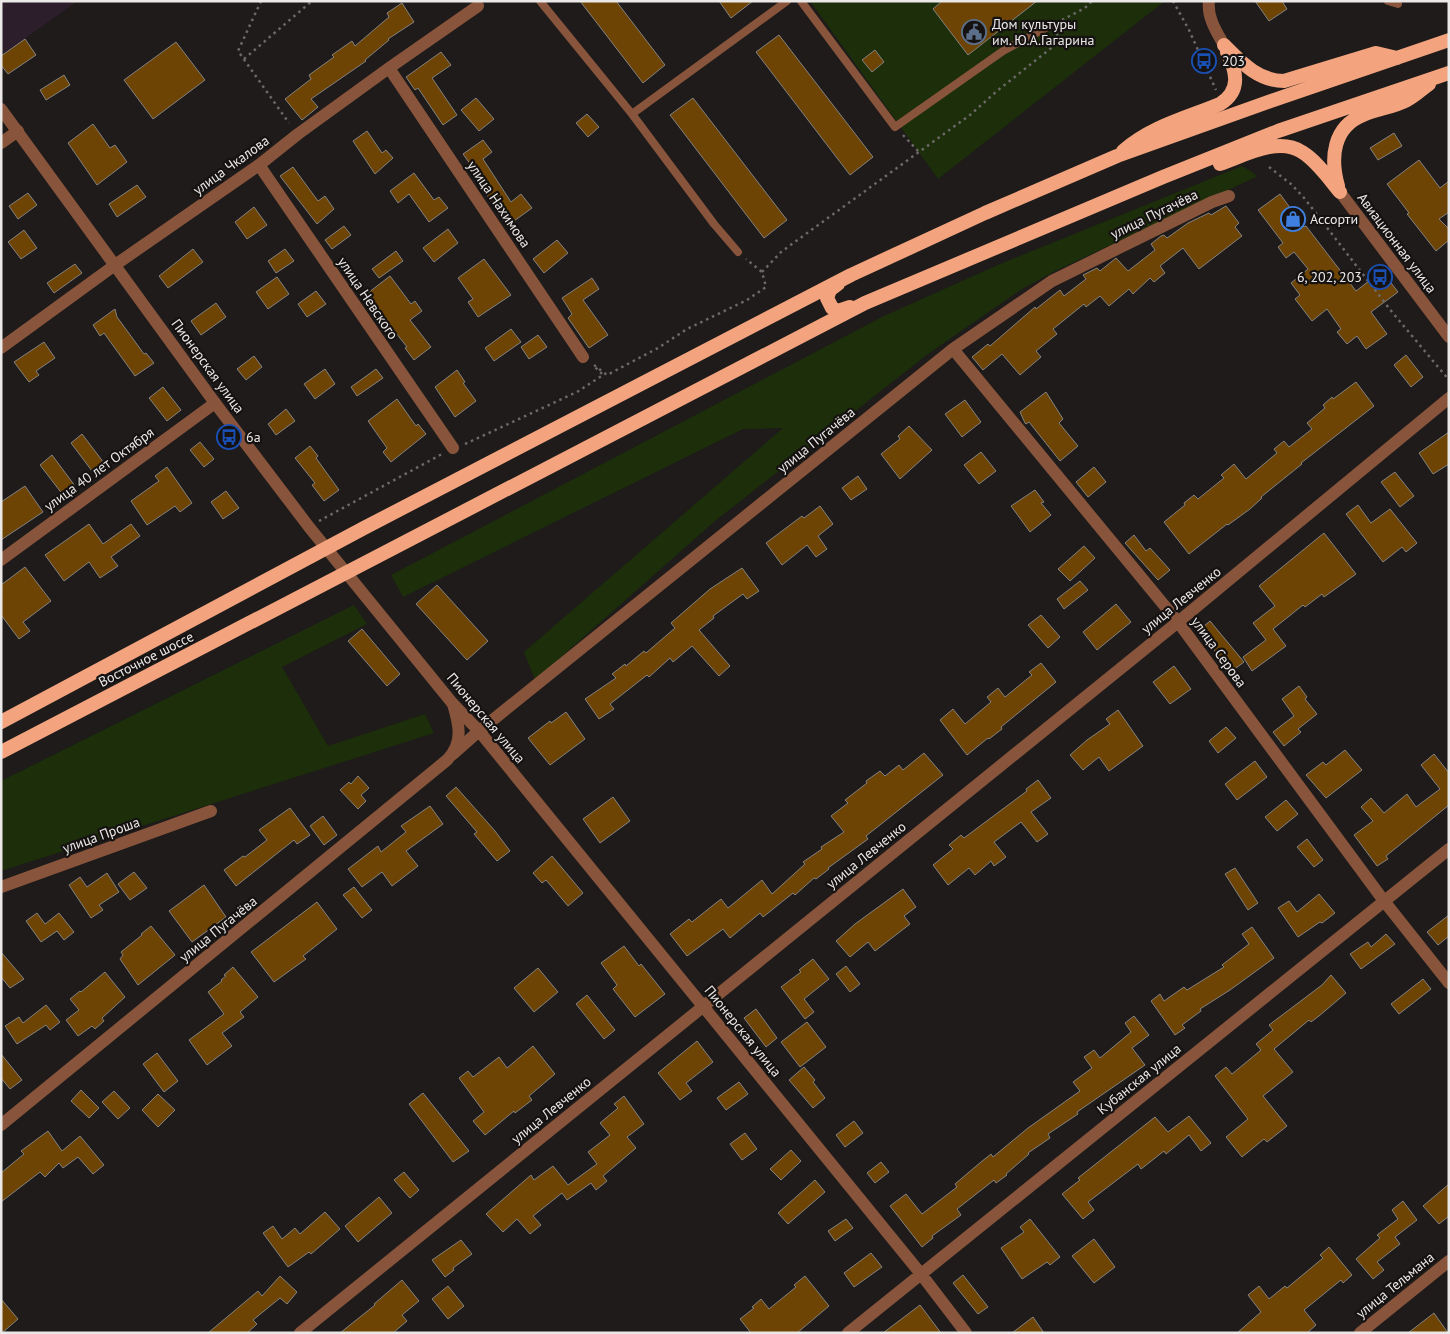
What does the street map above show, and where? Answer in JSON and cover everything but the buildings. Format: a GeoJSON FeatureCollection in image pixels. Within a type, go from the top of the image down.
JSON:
{"type":"FeatureCollection","features":[{"type":"Feature","properties":{"kind":"highway"},"geometry":{"type":"LineString","coordinates":[[1443,76],[1278,131],[865,303],[838,311],[832,308],[827,298],[830,290],[851,275],[1117,156],[1449,40]]}},
{"type":"Feature","properties":{"kind":"highway"},"geometry":{"type":"LineString","coordinates":[[1224,44],[1248,68],[1262,77],[1275,81],[1284,81],[1376,53],[1396,58]]}},
{"type":"Feature","properties":{"kind":"highway"},"geometry":{"type":"LineString","coordinates":[[1117,156],[1138,138],[1228,99],[1233,93],[1236,79],[1232,62],[1224,44]]}},
{"type":"Feature","properties":{"kind":"highway"},"geometry":{"type":"LineString","coordinates":[[1340,192],[1334,172],[1334,150],[1340,133],[1349,123],[1362,116],[1407,100],[1443,76]]}},
{"type":"Feature","properties":{"kind":"highway"},"geometry":{"type":"LineString","coordinates":[[1163,178],[1188,175],[1264,148],[1284,146],[1302,152],[1340,192]]}},
{"type":"Feature","properties":{"kind":"highway","name":"Восточное шоссе"},"geometry":{"type":"LineString","coordinates":[[1,722],[364,528],[851,275]]}},
{"type":"Feature","properties":{"kind":"highway","name":"Восточное шоссе"},"geometry":{"type":"LineString","coordinates":[[1,752],[865,303]]}},
{"type":"Feature","properties":{"kind":"street"},"geometry":{"type":"LineString","coordinates":[[1209,1],[1208,8],[1213,27],[1224,44]]}},
{"type":"Feature","properties":{"kind":"street","name":"улица Чкалова"},"geometry":{"type":"LineString","coordinates":[[1,348],[115,265],[259,165],[298,134],[478,6]]}},
{"type":"Feature","properties":{"kind":"street","name":"улица Нахимова"},"geometry":{"type":"LineString","coordinates":[[389,68],[583,357]]}},
{"type":"Feature","properties":{"kind":"street","name":"Пионерская улица"},"geometry":{"type":"LineString","coordinates":[[1,109],[215,402],[309,527],[453,704],[479,731],[921,1274],[966,1333]]}},
{"type":"Feature","properties":{"kind":"street"},"geometry":{"type":"LineString","coordinates":[[1,143],[18,131]]}},
{"type":"Feature","properties":{"kind":"street","name":"улица Невского"},"geometry":{"type":"LineString","coordinates":[[259,165],[453,448]]}},
{"type":"Feature","properties":{"kind":"street","name":"Авиационная улица"},"geometry":{"type":"LineString","coordinates":[[1340,192],[1449,337]]}},
{"type":"Feature","properties":{"kind":"street","name":"улица Пугачёва"},"geometry":{"type":"LineString","coordinates":[[1,1125],[328,858],[479,731],[952,349],[1052,281],[1212,202],[1229,196]]}},
{"type":"Feature","properties":{"kind":"street","name":"улица Серова"},"geometry":{"type":"LineString","coordinates":[[952,349],[1178,622],[1384,901],[1449,983]]}},
{"type":"Feature","properties":{"kind":"street","name":"улица Левченко"},"geometry":{"type":"LineString","coordinates":[[300,1333],[1178,622],[1449,398]]}},
{"type":"Feature","properties":{"kind":"street","name":"улица 40 лет Октября"},"geometry":{"type":"LineString","coordinates":[[1,560],[215,402]]}},
{"type":"Feature","properties":{"kind":"street"},"geometry":{"type":"LineString","coordinates":[[453,704],[459,724],[459,737],[453,754]]}},
{"type":"Feature","properties":{"kind":"street","name":"улица Проша"},"geometry":{"type":"LineString","coordinates":[[1,887],[211,811]]}},
{"type":"Feature","properties":{"kind":"street","name":"Кубанская улица"},"geometry":{"type":"LineString","coordinates":[[848,1333],[1449,849]]}},
{"type":"Feature","properties":{"kind":"street","name":"улица Тельмана"},"geometry":{"type":"LineString","coordinates":[[1360,1333],[1449,1261]]}},
{"type":"Feature","properties":{"kind":"lane"},"geometry":{"type":"LineString","coordinates":[[540,1],[632,114],[714,224],[738,252]]}},
{"type":"Feature","properties":{"kind":"lane"},"geometry":{"type":"LineString","coordinates":[[632,114],[786,1]]}},
{"type":"Feature","properties":{"kind":"lane"},"geometry":{"type":"LineString","coordinates":[[802,1],[895,127],[1003,51],[1053,24]]}},
{"type":"Feature","properties":{"kind":"lane"},"geometry":{"type":"LineString","coordinates":[[1388,1],[1398,4]]}},
{"type":"Feature","properties":{"kind":"path"},"geometry":{"type":"LineString","coordinates":[[260,1],[238,51],[292,127]]}},
{"type":"Feature","properties":{"kind":"path"},"geometry":{"type":"LineString","coordinates":[[244,59],[312,1]]}},
{"type":"Feature","properties":{"kind":"path"},"geometry":{"type":"LineString","coordinates":[[762,272],[781,252],[970,115],[1060,41],[1053,24],[1085,8],[1092,1]]}},
{"type":"Feature","properties":{"kind":"path"},"geometry":{"type":"LineString","coordinates":[[1173,1],[1189,30],[1216,91]]}},
{"type":"Feature","properties":{"kind":"path"},"geometry":{"type":"LineString","coordinates":[[895,127],[919,152]]}},
{"type":"Feature","properties":{"kind":"path"},"geometry":{"type":"LineString","coordinates":[[1269,167],[1291,184],[1304,199],[1392,312],[1449,380]]}},
{"type":"Feature","properties":{"kind":"path"},"geometry":{"type":"LineString","coordinates":[[309,527],[453,448],[577,392],[605,375],[658,348],[687,329],[747,300],[766,287],[762,272],[738,252]]}},
{"type":"Feature","properties":{"kind":"path"},"geometry":{"type":"LineString","coordinates":[[583,357],[605,375]]}},
{"type":"Feature","properties":{"kind":"shaded area"},"geometry":{"type":"Polygon","coordinates":[[[1,1],[78,1],[4,53],[1,49],[1,1]]]}},
{"type":"Feature","properties":{"kind":"green space"},"geometry":{"type":"Polygon","coordinates":[[[810,1],[1165,1],[938,179],[810,1]]]}},
{"type":"Feature","properties":{"kind":"green space"},"geometry":{"type":"Polygon","coordinates":[[[1242,166],[1258,176],[1055,271],[1022,289],[928,354],[715,521],[535,680],[524,652],[783,428],[743,429],[403,597],[391,575],[884,316],[1000,264],[1242,166]]]}},
{"type":"Feature","properties":{"kind":"green space"},"geometry":{"type":"Polygon","coordinates":[[[354,605],[367,624],[282,667],[328,746],[425,714],[434,733],[1,871],[1,781],[354,605]]]}},
{"type":"Feature","properties":{"kind":"place","name":"Дом культуры им. Ю.А.Гагарина"},"geometry":{"type":"Point","coordinates":[974,32]}},
{"type":"Feature","properties":{"kind":"place","name":"203"},"geometry":{"type":"Point","coordinates":[1204,61]}},
{"type":"Feature","properties":{"kind":"place","name":"Ассорти"},"geometry":{"type":"Point","coordinates":[1293,219]}},
{"type":"Feature","properties":{"kind":"place","name":"6, 202, 203"},"geometry":{"type":"Point","coordinates":[1380,277]}},
{"type":"Feature","properties":{"kind":"place","name":"6а"},"geometry":{"type":"Point","coordinates":[229,437]}}]}
